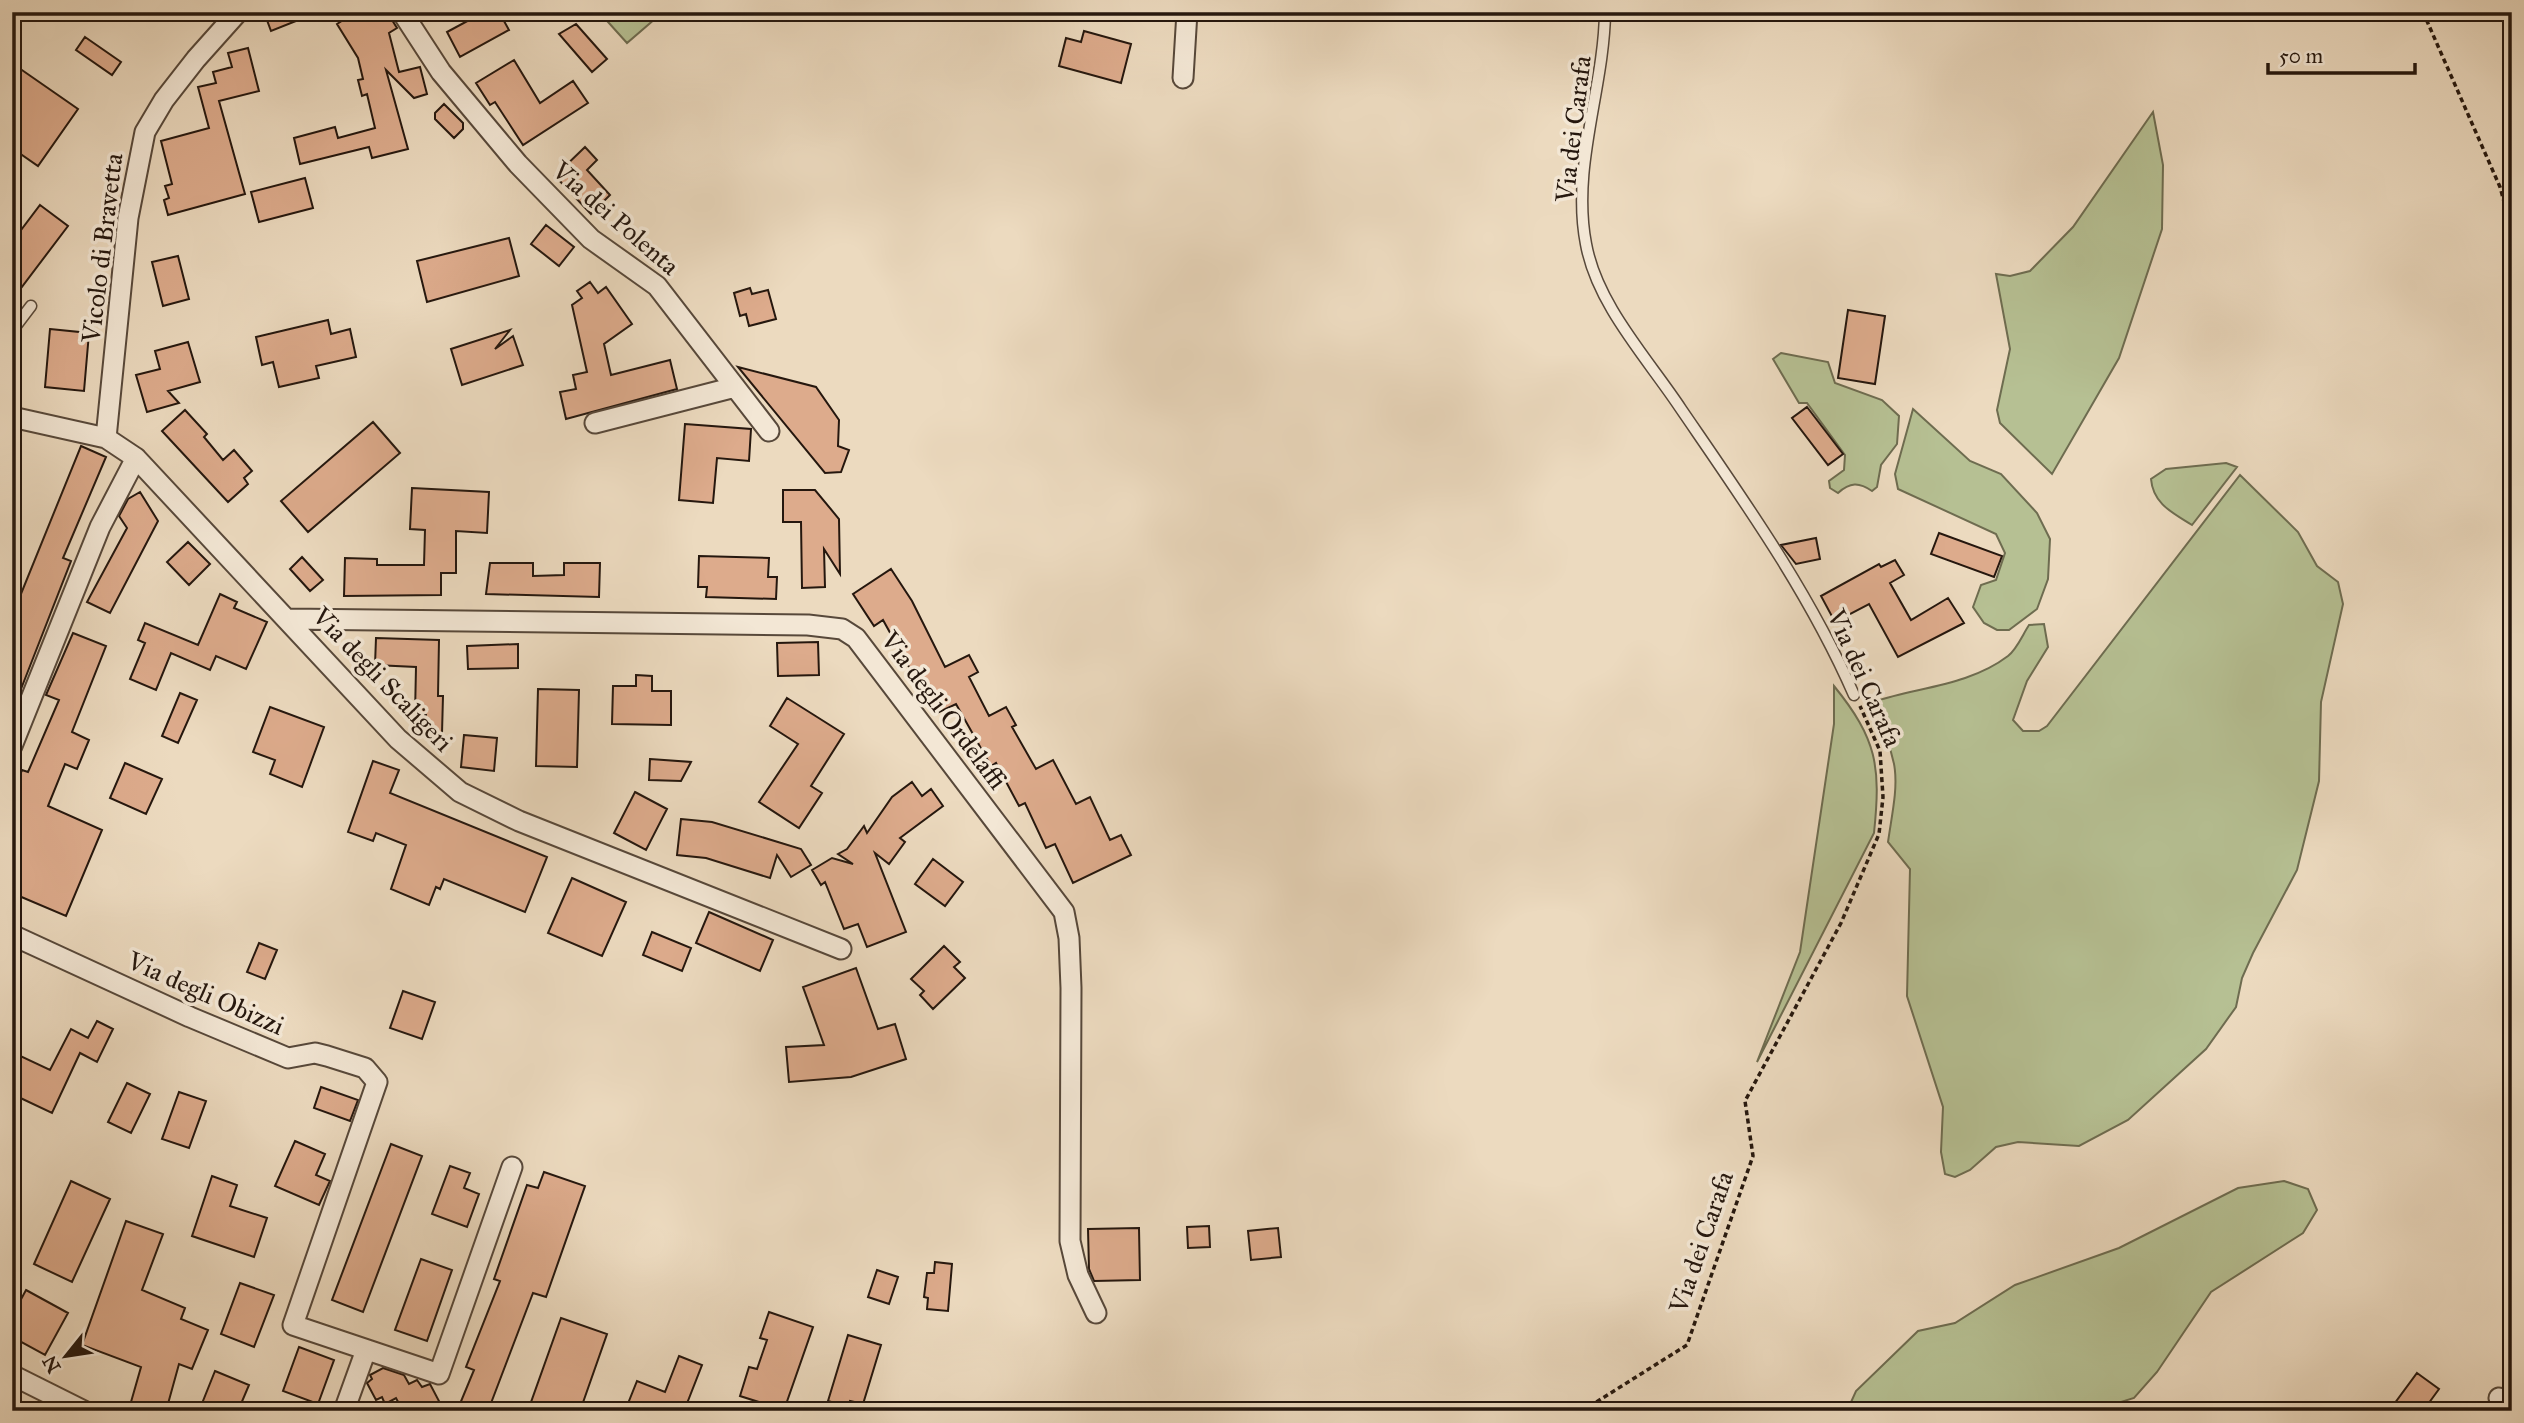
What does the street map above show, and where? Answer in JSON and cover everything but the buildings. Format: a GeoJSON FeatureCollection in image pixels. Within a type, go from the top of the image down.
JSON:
{"type":"FeatureCollection","features":[{"type":"Feature","properties":{"kind":"street","name":"Vicolo di Bravetta"},"geometry":{"type":"LineString","coordinates":[[106,438],[128,218],[142,139],[164,100],[238,12]]}},
{"type":"Feature","properties":{"kind":"street","name":"Via dei Polenta"},"geometry":{"type":"LineString","coordinates":[[402,12],[448,81],[518,164],[591,239],[657,286],[769,431]]}},
{"type":"Feature","properties":{"kind":"street"},"geometry":{"type":"LineString","coordinates":[[1183,78],[1187,12]]}},
{"type":"Feature","properties":{"kind":"street"},"geometry":{"type":"LineString","coordinates":[[595,423],[735,387]]}},
{"type":"Feature","properties":{"kind":"street","name":"Via degli Scaligeri"},"geometry":{"type":"LineString","coordinates":[[12,417],[106,438],[136,458],[398,739],[446,781],[469,797],[519,821],[841,949]]}},
{"type":"Feature","properties":{"kind":"street"},"geometry":{"type":"LineString","coordinates":[[12,746],[95,538],[136,458]]}},
{"type":"Feature","properties":{"kind":"street","name":"Via degli Ordelaffi"},"geometry":{"type":"LineString","coordinates":[[288,619],[808,625],[842,629],[856,638],[1064,912],[1069,937],[1071,988],[1070,1241],[1078,1275],[1096,1312]]}},
{"type":"Feature","properties":{"kind":"street","name":"Via degli Obizzi"},"geometry":{"type":"LineString","coordinates":[[12,935],[190,1017],[288,1058],[315,1054],[369,1070],[377,1082],[293,1325],[366,1350]]}},
{"type":"Feature","properties":{"kind":"street"},"geometry":{"type":"LineString","coordinates":[[344,1411],[366,1350],[439,1374],[512,1167]]}},
{"type":"Feature","properties":{"kind":"street"},"geometry":{"type":"LineString","coordinates":[[12,1375],[84,1411]]}},
{"type":"Feature","properties":{"kind":"lane","name":"Via dei Carafa"},"geometry":{"type":"LineString","coordinates":[[1605,12],[1602,66],[1583,177],[1582,215],[1590,261],[1619,317],[1765,532],[1801,591],[1834,649],[1854,695]]}},
{"type":"Feature","properties":{"kind":"lane"},"geometry":{"type":"LineString","coordinates":[[12,331],[31,306]]}},
{"type":"Feature","properties":{"kind":"path"},"geometry":{"type":"LineString","coordinates":[[2423,12],[2500,187],[2512,231]]}},
{"type":"Feature","properties":{"kind":"path","name":"Via dei Carafa"},"geometry":{"type":"LineString","coordinates":[[1582,1411],[1687,1345],[1753,1156],[1745,1101],[1841,923],[1879,834],[1883,797],[1880,751],[1854,695]]}},
{"type":"Feature","properties":{"kind":"green space"},"geometry":{"type":"Polygon","coordinates":[[[599,12],[663,12],[627,43],[599,12]]]}},
{"type":"Feature","properties":{"kind":"green space"},"geometry":{"type":"Polygon","coordinates":[[[2153,112],[2163,165],[2162,229],[2119,358],[2052,474],[2000,423],[1997,410],[2010,349],[1996,274],[2010,276],[2030,271],[2073,227],[2153,112]]]}},
{"type":"Feature","properties":{"kind":"green space"},"geometry":{"type":"Polygon","coordinates":[[[1781,353],[1828,362],[1835,383],[1882,400],[1899,416],[1897,444],[1881,465],[1877,487],[1872,491],[1859,485],[1851,485],[1838,493],[1830,488],[1829,481],[1844,470],[1845,455],[1807,403],[1799,403],[1773,359],[1781,353]]]}},
{"type":"Feature","properties":{"kind":"green space"},"geometry":{"type":"Polygon","coordinates":[[[1913,409],[1970,461],[2001,474],[2037,513],[2050,539],[2048,579],[2037,609],[2009,630],[1997,630],[1984,623],[1973,607],[1981,585],[1996,580],[2005,553],[1996,534],[1898,489],[1895,474],[1913,409]]]}},
{"type":"Feature","properties":{"kind":"green space"},"geometry":{"type":"Polygon","coordinates":[[[2226,463],[2237,467],[2192,525],[2165,507],[2153,488],[2151,479],[2166,469],[2226,463]]]}},
{"type":"Feature","properties":{"kind":"green space"},"geometry":{"type":"Polygon","coordinates":[[[2240,475],[2298,532],[2317,566],[2338,582],[2343,604],[2321,702],[2319,781],[2297,870],[2253,953],[2242,978],[2236,1007],[2206,1049],[2128,1120],[2079,1146],[2018,1142],[1996,1147],[1970,1170],[1955,1177],[1945,1174],[1941,1152],[1943,1107],[1907,996],[1910,869],[1888,842],[1894,806],[1894,762],[1890,747],[1872,714],[1876,701],[1978,673],[2008,656],[2029,625],[2044,624],[2048,647],[2027,681],[2013,720],[2023,731],[2039,731],[2047,726],[2240,475]]]}},
{"type":"Feature","properties":{"kind":"green space"},"geometry":{"type":"Polygon","coordinates":[[[1834,686],[1859,722],[1873,754],[1877,789],[1874,833],[1757,1062],[1800,952],[1834,724],[1834,686]]]}},
{"type":"Feature","properties":{"kind":"green space"},"geometry":{"type":"Polygon","coordinates":[[[2284,1181],[2308,1189],[2317,1210],[2303,1233],[2211,1292],[2157,1372],[2134,1398],[2092,1411],[1847,1411],[1856,1391],[1918,1331],[1955,1323],[2015,1285],[2119,1248],[2238,1188],[2284,1181]]]}},
{"type":"Feature","properties":{"kind":"green space"},"geometry":{"type":"Polygon","coordinates":[[[2512,1221],[2512,1262],[2507,1263],[2503,1233],[2512,1221]]]}}]}
